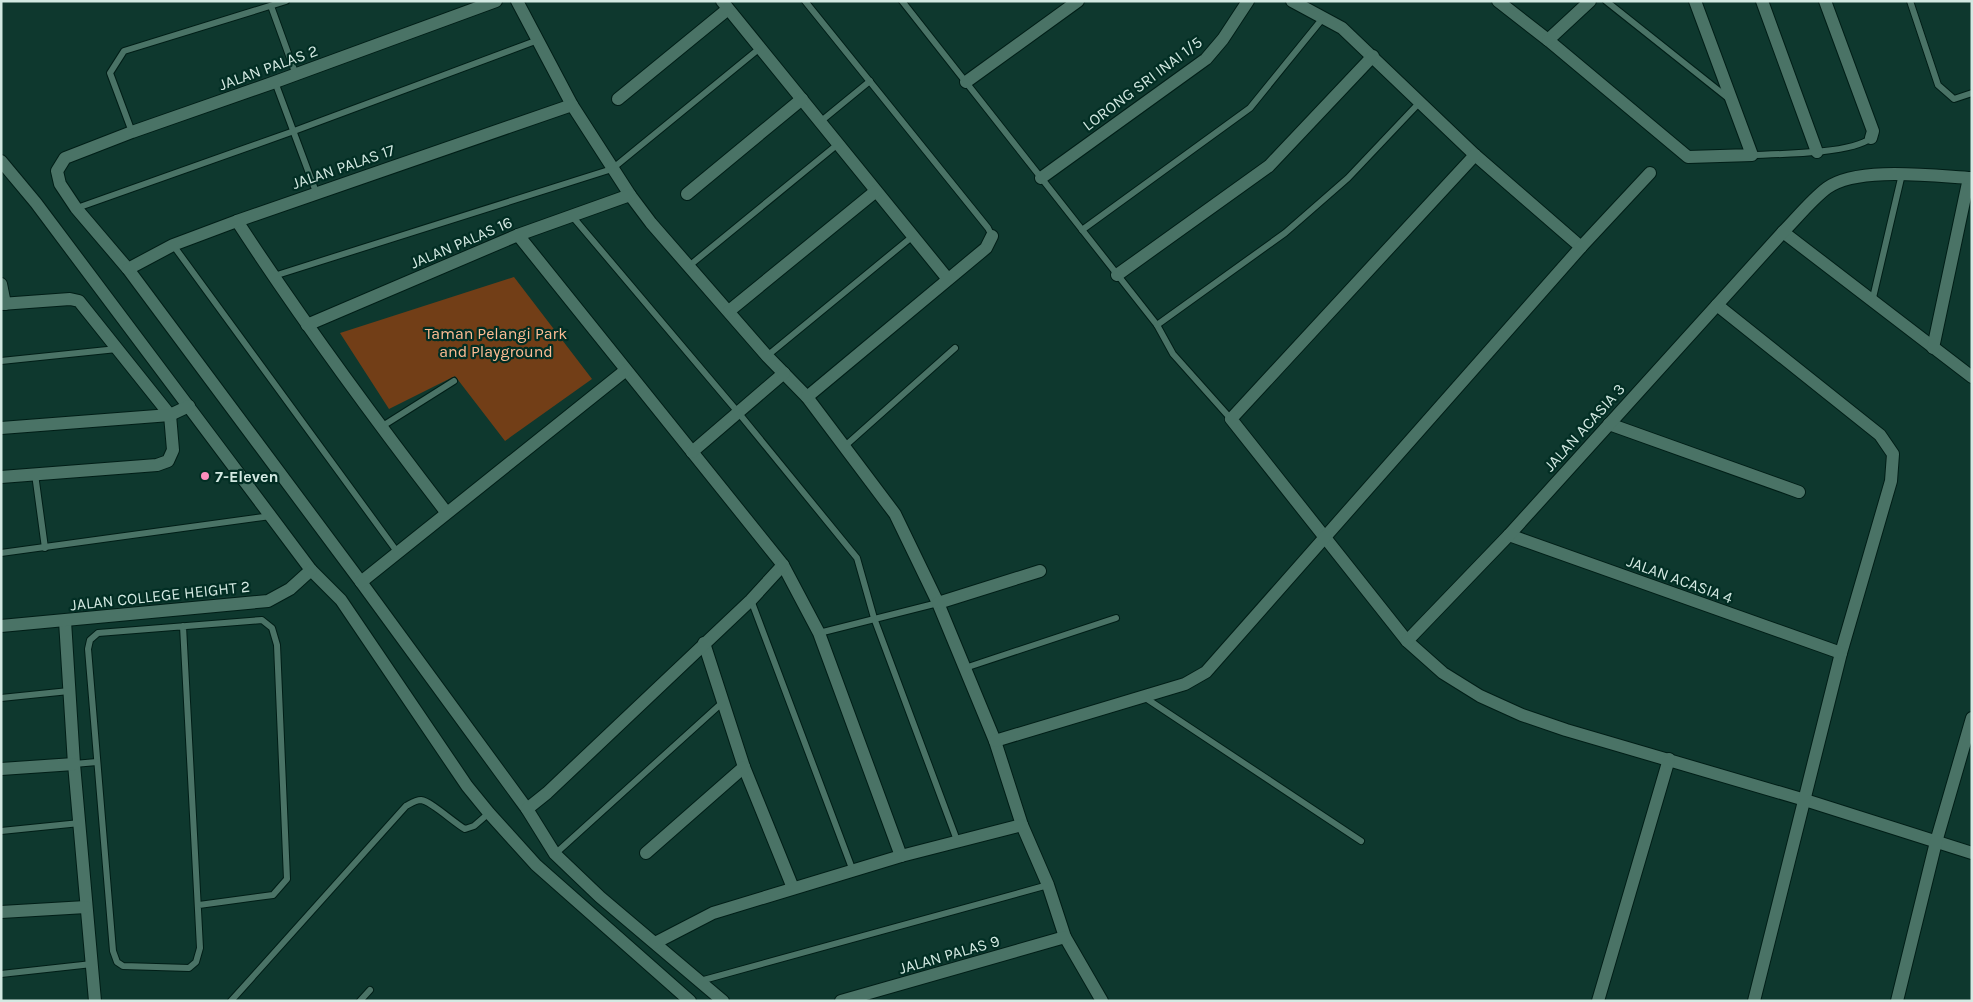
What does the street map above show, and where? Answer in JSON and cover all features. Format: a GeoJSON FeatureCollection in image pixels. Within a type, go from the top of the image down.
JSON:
{"type":"FeatureCollection","features":[{"type":"Feature","properties":{"kind":"street","name":"JALAN PALAS 2"},"geometry":{"type":"LineString","coordinates":[[76,208],[60,184],[57,171],[65,158],[496,1]]}},
{"type":"Feature","properties":{"kind":"street"},"geometry":{"type":"LineString","coordinates":[[966,82],[1078,1]]}},
{"type":"Feature","properties":{"kind":"street","name":"LORONG SRI INAI 1/5"},"geometry":{"type":"LineString","coordinates":[[1041,178],[1206,60],[1223,39],[1248,1]]}},
{"type":"Feature","properties":{"kind":"street"},"geometry":{"type":"LineString","coordinates":[[1292,1],[1342,28],[1475,156],[1581,247]]}},
{"type":"Feature","properties":{"kind":"street"},"geometry":{"type":"LineString","coordinates":[[1498,1],[1548,40],[1688,157],[1752,155],[1695,1]]}},
{"type":"Feature","properties":{"kind":"street"},"geometry":{"type":"LineString","coordinates":[[1548,40],[1590,1]]}},
{"type":"Feature","properties":{"kind":"street"},"geometry":{"type":"LineString","coordinates":[[1762,1],[1817,152]]}},
{"type":"Feature","properties":{"kind":"street"},"geometry":{"type":"LineString","coordinates":[[1825,1],[1873,130],[1871,138]]}},
{"type":"Feature","properties":{"kind":"street"},"geometry":{"type":"LineString","coordinates":[[521,2],[538,40],[572,105],[630,195],[767,356],[807,397],[895,514],[938,603],[995,742],[1022,825],[1048,886],[1065,937],[1100,1000]]}},
{"type":"Feature","properties":{"kind":"street"},"geometry":{"type":"LineString","coordinates":[[618,99],[725,5],[947,278]]}},
{"type":"Feature","properties":{"kind":"street"},"geometry":{"type":"LineString","coordinates":[[1117,275],[1269,166],[1373,56]]}},
{"type":"Feature","properties":{"kind":"street"},"geometry":{"type":"LineString","coordinates":[[687,194],[802,99]]}},
{"type":"Feature","properties":{"kind":"street","name":"JALAN PALAS 17"},"geometry":{"type":"LineString","coordinates":[[128,269],[173,245],[237,220],[572,105]]}},
{"type":"Feature","properties":{"kind":"street"},"geometry":{"type":"LineString","coordinates":[[1475,156],[1231,419],[1407,641],[1443,673],[1480,696],[1522,715],[1805,800],[1972,853]]}},
{"type":"Feature","properties":{"kind":"street"},"geometry":{"type":"LineString","coordinates":[[1,161],[36,203],[311,570],[341,600],[467,786],[489,813],[536,865],[690,1001]]}},
{"type":"Feature","properties":{"kind":"street"},"geometry":{"type":"LineString","coordinates":[[995,742],[1185,684],[1206,672],[1581,247],[1650,172]]}},
{"type":"Feature","properties":{"kind":"street","name":"JALAN ACASIA 3"},"geometry":{"type":"LineString","coordinates":[[1407,641],[1509,535],[1782,232],[1827,188],[1849,178],[1902,174],[1971,178]]}},
{"type":"Feature","properties":{"kind":"street"},"geometry":{"type":"LineString","coordinates":[[1933,348],[1971,178]]}},
{"type":"Feature","properties":{"kind":"street"},"geometry":{"type":"LineString","coordinates":[[729,311],[876,191]]}},
{"type":"Feature","properties":{"kind":"street","name":"JALAN PALAS 16"},"geometry":{"type":"LineString","coordinates":[[308,326],[518,235],[630,195]]}},
{"type":"Feature","properties":{"kind":"street"},"geometry":{"type":"LineString","coordinates":[[76,208],[128,269],[361,582],[527,809],[555,854],[600,897],[723,1001]]}},
{"type":"Feature","properties":{"kind":"street"},"geometry":{"type":"LineString","coordinates":[[237,220],[273,277],[380,428],[446,512]]}},
{"type":"Feature","properties":{"kind":"street"},"geometry":{"type":"LineString","coordinates":[[1782,232],[1972,377]]}},
{"type":"Feature","properties":{"kind":"street"},"geometry":{"type":"LineString","coordinates":[[518,235],[783,565],[819,633],[900,856]]}},
{"type":"Feature","properties":{"kind":"street"},"geometry":{"type":"LineString","coordinates":[[807,397],[947,278],[986,248],[992,236]]}},
{"type":"Feature","properties":{"kind":"street"},"geometry":{"type":"LineString","coordinates":[[1,284],[3,304],[79,300],[170,415],[173,450],[168,460],[157,465],[1,478]]}},
{"type":"Feature","properties":{"kind":"street"},"geometry":{"type":"LineString","coordinates":[[1717,305],[1880,435],[1893,454],[1892,481],[1841,653],[1754,1001]]}},
{"type":"Feature","properties":{"kind":"street"},"geometry":{"type":"LineString","coordinates":[[361,582],[399,554],[446,512],[626,370]]}},
{"type":"Feature","properties":{"kind":"street"},"geometry":{"type":"LineString","coordinates":[[692,452],[737,411],[784,373]]}},
{"type":"Feature","properties":{"kind":"street"},"geometry":{"type":"LineString","coordinates":[[1,428],[170,415],[189,406]]}},
{"type":"Feature","properties":{"kind":"street"},"geometry":{"type":"LineString","coordinates":[[1609,424],[1799,492]]}},
{"type":"Feature","properties":{"kind":"street","name":"JALAN ACASIA 4"},"geometry":{"type":"LineString","coordinates":[[1509,535],[1841,653]]}},
{"type":"Feature","properties":{"kind":"street"},"geometry":{"type":"LineString","coordinates":[[527,809],[547,793],[751,600],[783,565]]}},
{"type":"Feature","properties":{"kind":"street","name":"JALAN COLLEGE HEIGHT 2"},"geometry":{"type":"LineString","coordinates":[[1,626],[268,601],[290,589],[311,570]]}},
{"type":"Feature","properties":{"kind":"street"},"geometry":{"type":"LineString","coordinates":[[938,603],[1040,571]]}},
{"type":"Feature","properties":{"kind":"street"},"geometry":{"type":"LineString","coordinates":[[65,621],[74,764],[96,1001]]}},
{"type":"Feature","properties":{"kind":"street"},"geometry":{"type":"LineString","coordinates":[[704,643],[744,766],[792,888]]}},
{"type":"Feature","properties":{"kind":"street"},"geometry":{"type":"LineString","coordinates":[[1897,1001],[1936,842],[1972,718]]}},
{"type":"Feature","properties":{"kind":"street"},"geometry":{"type":"LineString","coordinates":[[1598,1001],[1669,759]]}},
{"type":"Feature","properties":{"kind":"street"},"geometry":{"type":"LineString","coordinates":[[1,769],[74,764]]}},
{"type":"Feature","properties":{"kind":"street"},"geometry":{"type":"LineString","coordinates":[[646,853],[744,766]]}},
{"type":"Feature","properties":{"kind":"street"},"geometry":{"type":"LineString","coordinates":[[655,943],[713,913],[900,856],[958,843],[1022,825]]}},
{"type":"Feature","properties":{"kind":"street"},"geometry":{"type":"LineString","coordinates":[[1,912],[86,907]]}},
{"type":"Feature","properties":{"kind":"street","name":"JALAN PALAS 9"},"geometry":{"type":"LineString","coordinates":[[841,1001],[1065,937]]}},
{"type":"Feature","properties":{"kind":"lane"},"geometry":{"type":"LineString","coordinates":[[132,132],[110,74],[124,51],[286,1]]}},
{"type":"Feature","properties":{"kind":"lane"},"geometry":{"type":"LineString","coordinates":[[805,1],[988,228],[992,236]]}},
{"type":"Feature","properties":{"kind":"lane"},"geometry":{"type":"LineString","coordinates":[[902,1],[1157,325],[1172,354],[1231,419]]}},
{"type":"Feature","properties":{"kind":"lane"},"geometry":{"type":"LineString","coordinates":[[1606,1],[1732,100]]}},
{"type":"Feature","properties":{"kind":"lane"},"geometry":{"type":"LineString","coordinates":[[1910,1],[1938,85],[1954,99],[1972,93]]}},
{"type":"Feature","properties":{"kind":"lane"},"geometry":{"type":"LineString","coordinates":[[271,6],[296,75]]}},
{"type":"Feature","properties":{"kind":"lane"},"geometry":{"type":"LineString","coordinates":[[1082,230],[1250,108],[1323,18]]}},
{"type":"Feature","properties":{"kind":"lane"},"geometry":{"type":"LineString","coordinates":[[76,208],[294,131],[538,40]]}},
{"type":"Feature","properties":{"kind":"lane"},"geometry":{"type":"LineString","coordinates":[[273,277],[612,169],[760,48]]}},
{"type":"Feature","properties":{"kind":"lane"},"geometry":{"type":"LineString","coordinates":[[275,82],[316,192]]}},
{"type":"Feature","properties":{"kind":"lane"},"geometry":{"type":"LineString","coordinates":[[820,122],[870,82]]}},
{"type":"Feature","properties":{"kind":"lane"},"geometry":{"type":"LineString","coordinates":[[1157,325],[1285,233],[1348,178],[1420,102]]}},
{"type":"Feature","properties":{"kind":"lane"},"geometry":{"type":"LineString","coordinates":[[1752,155],[1817,152],[1865,144],[1871,138]]}},
{"type":"Feature","properties":{"kind":"lane"},"geometry":{"type":"LineString","coordinates":[[689,266],[838,144]]}},
{"type":"Feature","properties":{"kind":"lane"},"geometry":{"type":"LineString","coordinates":[[1872,302],[1902,174]]}},
{"type":"Feature","properties":{"kind":"lane"},"geometry":{"type":"LineString","coordinates":[[572,216],[737,411],[857,558],[874,618],[958,843]]}},
{"type":"Feature","properties":{"kind":"lane"},"geometry":{"type":"LineString","coordinates":[[767,356],[912,236]]}},
{"type":"Feature","properties":{"kind":"lane"},"geometry":{"type":"LineString","coordinates":[[173,245],[399,554]]}},
{"type":"Feature","properties":{"kind":"lane"},"geometry":{"type":"LineString","coordinates":[[845,446],[955,348]]}},
{"type":"Feature","properties":{"kind":"lane"},"geometry":{"type":"LineString","coordinates":[[1,361],[117,349]]}},
{"type":"Feature","properties":{"kind":"lane"},"geometry":{"type":"LineString","coordinates":[[380,428],[454,381]]}},
{"type":"Feature","properties":{"kind":"lane"},"geometry":{"type":"LineString","coordinates":[[34,474],[45,548]]}},
{"type":"Feature","properties":{"kind":"lane"},"geometry":{"type":"LineString","coordinates":[[1,553],[270,516]]}},
{"type":"Feature","properties":{"kind":"lane"},"geometry":{"type":"LineString","coordinates":[[751,600],[853,871]]}},
{"type":"Feature","properties":{"kind":"lane"},"geometry":{"type":"LineString","coordinates":[[819,633],[938,603]]}},
{"type":"Feature","properties":{"kind":"lane"},"geometry":{"type":"LineString","coordinates":[[965,668],[1116,618]]}},
{"type":"Feature","properties":{"kind":"lane"},"geometry":{"type":"LineString","coordinates":[[183,626],[200,948],[196,962],[188,968],[123,966],[116,962],[97,762],[88,649],[90,640],[98,633],[183,626],[262,620],[272,628],[277,645],[287,879],[273,895],[199,905]]}},
{"type":"Feature","properties":{"kind":"lane"},"geometry":{"type":"LineString","coordinates":[[1,698],[69,691]]}},
{"type":"Feature","properties":{"kind":"lane"},"geometry":{"type":"LineString","coordinates":[[1142,696],[1361,841]]}},
{"type":"Feature","properties":{"kind":"lane"},"geometry":{"type":"LineString","coordinates":[[555,854],[722,702]]}},
{"type":"Feature","properties":{"kind":"lane"},"geometry":{"type":"LineString","coordinates":[[74,764],[97,762]]}},
{"type":"Feature","properties":{"kind":"lane"},"geometry":{"type":"LineString","coordinates":[[231,1001],[406,806],[418,800],[427,801],[454,823],[466,829],[474,826],[489,813]]}},
{"type":"Feature","properties":{"kind":"lane"},"geometry":{"type":"LineString","coordinates":[[1,831],[80,824]]}},
{"type":"Feature","properties":{"kind":"lane"},"geometry":{"type":"LineString","coordinates":[[699,981],[1048,886]]}},
{"type":"Feature","properties":{"kind":"lane"},"geometry":{"type":"LineString","coordinates":[[1,974],[92,964]]}},
{"type":"Feature","properties":{"kind":"lane"},"geometry":{"type":"LineString","coordinates":[[360,1001],[370,990]]}},
{"type":"Feature","properties":{"kind":"green space","name":"Taman Pelangi Park and Playground"},"geometry":{"type":"Polygon","coordinates":[[[514,277],[592,379],[505,441],[455,376],[389,409],[340,333],[514,277]]]}},
{"type":"Feature","properties":{"kind":"place","name":"7-Eleven"},"geometry":{"type":"Point","coordinates":[205,476]}}]}
